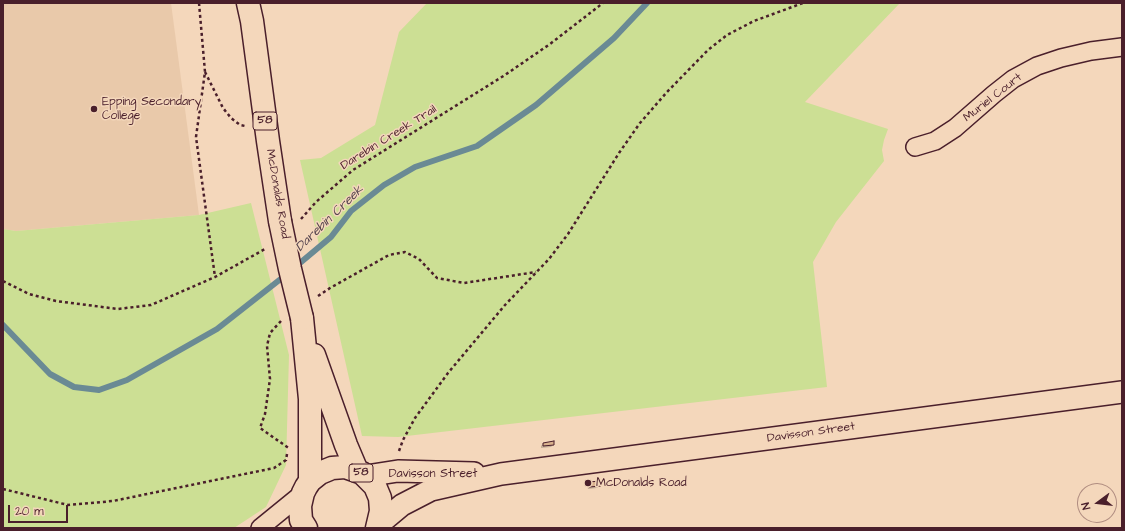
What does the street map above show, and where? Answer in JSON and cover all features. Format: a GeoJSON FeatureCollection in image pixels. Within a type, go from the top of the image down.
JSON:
{"type":"FeatureCollection","features":[{"type":"Feature","properties":{"kind":"main road","name":"McDonalds Road"},"geometry":{"type":"LineString","coordinates":[[251,9],[268,141],[289,221],[294,318],[310,399],[306,487]]}},
{"type":"Feature","properties":{"kind":"main road","name":"McDonalds Road"},"geometry":{"type":"LineString","coordinates":[[294,318],[331,404],[346,445],[362,473]]}},
{"type":"Feature","properties":{"kind":"main road","name":"58"},"geometry":{"type":"LineString","coordinates":[[306,528],[301,520],[300,506],[306,487],[320,473],[332,468],[345,467],[362,473],[375,486],[380,498],[382,512],[378,526]]}},
{"type":"Feature","properties":{"kind":"street","name":"Muriel Court"},"geometry":{"type":"LineString","coordinates":[[915,148],[935,141],[955,128],[1013,79],[1037,66],[1076,54],[1122,47]]}},
{"type":"Feature","properties":{"kind":"street","name":"Davisson Street"},"geometry":{"type":"LineString","coordinates":[[378,526],[402,505],[431,490],[501,474],[1122,392]]}},
{"type":"Feature","properties":{"kind":"street","name":"Davisson Street"},"geometry":{"type":"LineString","coordinates":[[362,473],[429,471],[501,474]]}},
{"type":"Feature","properties":{"kind":"street"},"geometry":{"type":"LineString","coordinates":[[260,528],[306,487]]}},
{"type":"Feature","properties":{"kind":"path"},"geometry":{"type":"LineString","coordinates":[[199,3],[205,72],[196,137],[215,276]]}},
{"type":"Feature","properties":{"kind":"path","name":"Darebin Creek Trail"},"geometry":{"type":"LineString","coordinates":[[289,221],[316,202],[353,170],[505,75],[550,44],[603,3]]}},
{"type":"Feature","properties":{"kind":"path"},"geometry":{"type":"LineString","coordinates":[[398,471],[397,456],[403,440],[416,418],[448,373],[480,333],[549,259],[568,234],[618,153],[640,123],[694,63],[727,35],[754,21],[803,3]]}},
{"type":"Feature","properties":{"kind":"path"},"geometry":{"type":"LineString","coordinates":[[205,72],[222,108],[240,125],[247,126]]}},
{"type":"Feature","properties":{"kind":"path"},"geometry":{"type":"LineString","coordinates":[[3,281],[30,294],[56,301],[118,309],[151,304],[215,276],[266,249]]}},
{"type":"Feature","properties":{"kind":"path"},"geometry":{"type":"LineString","coordinates":[[318,296],[389,255],[405,252],[419,259],[437,278],[464,283],[537,272]]}},
{"type":"Feature","properties":{"kind":"path"},"geometry":{"type":"LineString","coordinates":[[3,489],[68,505],[113,501],[274,468],[286,460],[288,449],[260,428],[265,414],[270,379],[267,346],[270,333],[279,322],[294,318]]}},
{"type":"Feature","properties":{"kind":"shaded area","name":"Epping Secondary College"},"geometry":{"type":"Polygon","coordinates":[[[3,3],[171,3],[199,215],[16,231],[3,229],[3,3]]]}},
{"type":"Feature","properties":{"kind":"green space"},"geometry":{"type":"Polygon","coordinates":[[[427,3],[900,3],[805,102],[888,129],[882,150],[884,161],[836,222],[813,262],[827,387],[398,437],[362,436],[300,160],[321,158],[375,125],[399,32],[427,3]]]}},
{"type":"Feature","properties":{"kind":"green space"},"geometry":{"type":"Polygon","coordinates":[[[251,203],[289,355],[286,465],[266,507],[234,528],[3,528],[3,229],[16,231],[199,215],[251,203]]]}},
{"type":"Feature","properties":{"kind":"building"},"geometry":{"type":"Polygon","coordinates":[[[554,441],[554,445],[543,446],[543,443],[554,441]]]}},
{"type":"Feature","properties":{"kind":"building"},"geometry":{"type":"Polygon","coordinates":[[[600,481],[601,486],[589,487],[589,482],[600,481]]]}},
{"type":"Feature","properties":{"kind":"waterway","name":"Darebin Creek"},"geometry":{"type":"LineString","coordinates":[[294,268],[331,237],[351,211],[384,185],[415,167],[477,146],[536,105],[614,38],[647,3]]}},
{"type":"Feature","properties":{"kind":"waterway","name":"Darebin Creek"},"geometry":{"type":"LineString","coordinates":[[3,325],[50,374],[74,387],[99,390],[127,380],[217,329],[287,274]]}},
{"type":"Feature","properties":{"kind":"place","name":"Epping Secondary College"},"geometry":{"type":"Point","coordinates":[94,109]}},
{"type":"Feature","properties":{"kind":"place","name":"McDonalds Road"},"geometry":{"type":"Point","coordinates":[588,483]}}]}
